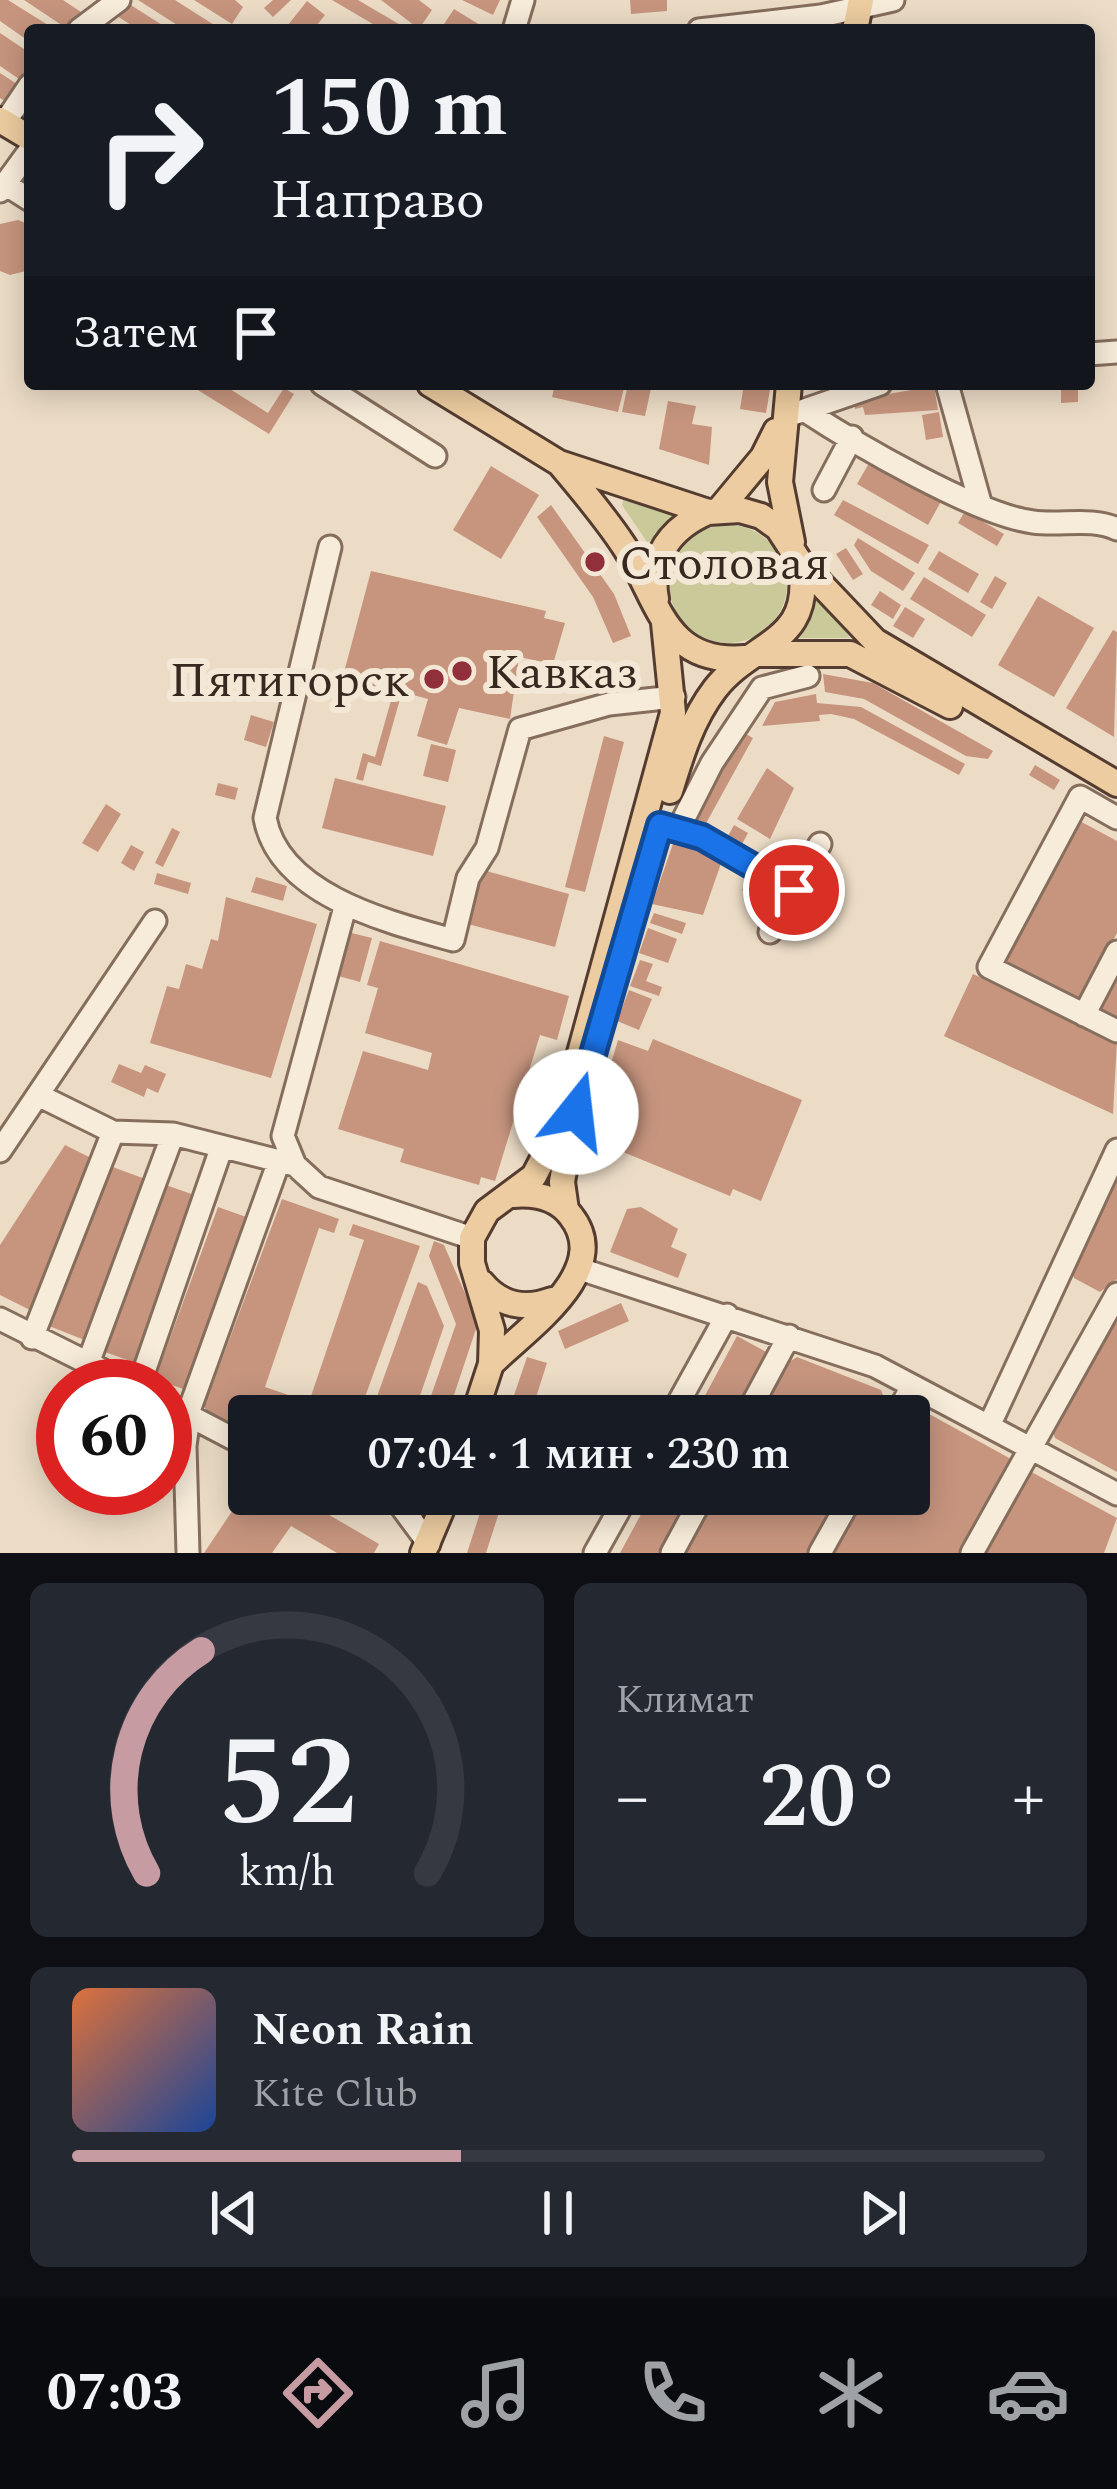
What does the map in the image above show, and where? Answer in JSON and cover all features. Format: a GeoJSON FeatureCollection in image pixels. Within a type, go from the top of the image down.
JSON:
{"type":"FeatureCollection","features":[{"type":"Feature","properties":{"kind":"main road"},"geometry":{"type":"LineString","coordinates":[[440,390],[559,463],[714,511],[761,516],[844,612],[897,657],[1117,784]]}},
{"type":"Feature","properties":{"kind":"main road"},"geometry":{"type":"LineString","coordinates":[[491,1364],[580,1269],[583,1244],[566,1210],[565,1153],[669,828],[694,718],[751,656],[783,636],[800,609],[796,553],[780,482],[794,414],[790,390]]}},
{"type":"Feature","properties":{"kind":"main road"},"geometry":{"type":"LineString","coordinates":[[481,1395],[491,1364],[492,1330],[476,1274],[472,1238],[487,1211],[534,1176],[560,1126],[662,761],[674,698],[653,587],[662,548],[690,520],[714,511],[764,457],[794,414]]}},
{"type":"Feature","properties":{"kind":"main road"},"geometry":{"type":"LineString","coordinates":[[559,463],[614,530],[660,615],[690,649],[726,659],[816,650],[871,661],[1117,802]]}},
{"type":"Feature","properties":{"kind":"main road"},"geometry":{"type":"LineString","coordinates":[[513,1196],[542,1196],[566,1210]]}},
{"type":"Feature","properties":{"kind":"main road"},"geometry":{"type":"LineString","coordinates":[[476,1274],[487,1289],[519,1306],[555,1299]]}},
{"type":"Feature","properties":{"kind":"main road"},"geometry":{"type":"LineString","coordinates":[[426,1548],[439,1515]]}},
{"type":"Feature","properties":{"kind":"street"},"geometry":{"type":"LineString","coordinates":[[88,24],[119,0]]}},
{"type":"Feature","properties":{"kind":"street"},"geometry":{"type":"LineString","coordinates":[[752,24],[858,12],[893,0]]}},
{"type":"Feature","properties":{"kind":"street"},"geometry":{"type":"LineString","coordinates":[[2,121],[24,93]]}},
{"type":"Feature","properties":{"kind":"street"},"geometry":{"type":"LineString","coordinates":[[3,187],[24,158]]}},
{"type":"Feature","properties":{"kind":"street"},"geometry":{"type":"LineString","coordinates":[[331,390],[435,456]]}},
{"type":"Feature","properties":{"kind":"street"},"geometry":{"type":"LineString","coordinates":[[794,414],[863,390]]}},
{"type":"Feature","properties":{"kind":"street"},"geometry":{"type":"LineString","coordinates":[[949,390],[981,506]]}},
{"type":"Feature","properties":{"kind":"street"},"geometry":{"type":"LineString","coordinates":[[794,414],[852,437],[981,506],[1031,522],[1105,523],[1117,529]]}},
{"type":"Feature","properties":{"kind":"street"},"geometry":{"type":"LineString","coordinates":[[824,490],[852,437]]}},
{"type":"Feature","properties":{"kind":"street"},"geometry":{"type":"LineString","coordinates":[[330,547],[265,818],[270,843],[345,907],[453,940],[468,878],[487,848],[520,729],[609,704],[674,698]]}},
{"type":"Feature","properties":{"kind":"street"},"geometry":{"type":"LineString","coordinates":[[794,890],[702,837],[669,828],[762,688],[808,676]]}},
{"type":"Feature","properties":{"kind":"street"},"geometry":{"type":"LineString","coordinates":[[1117,818],[1080,797],[989,967],[1117,1031]]}},
{"type":"Feature","properties":{"kind":"street"},"geometry":{"type":"LineString","coordinates":[[770,932],[820,844]]}},
{"type":"Feature","properties":{"kind":"street"},"geometry":{"type":"LineString","coordinates":[[192,1410],[287,1164],[283,1136],[345,907]]}},
{"type":"Feature","properties":{"kind":"street"},"geometry":{"type":"LineString","coordinates":[[0,1151],[155,921]]}},
{"type":"Feature","properties":{"kind":"street"},"geometry":{"type":"LineString","coordinates":[[1084,1015],[1117,952]]}},
{"type":"Feature","properties":{"kind":"street"},"geometry":{"type":"LineString","coordinates":[[38,1094],[112,1132],[173,1134],[287,1164],[319,1187],[472,1238]]}},
{"type":"Feature","properties":{"kind":"street"},"geometry":{"type":"LineString","coordinates":[[32,1337],[112,1132]]}},
{"type":"Feature","properties":{"kind":"street"},"geometry":{"type":"LineString","coordinates":[[90,1359],[173,1134]]}},
{"type":"Feature","properties":{"kind":"street"},"geometry":{"type":"LineString","coordinates":[[146,1359],[221,1149]]}},
{"type":"Feature","properties":{"kind":"street"},"geometry":{"type":"LineString","coordinates":[[989,1426],[1117,1150]]}},
{"type":"Feature","properties":{"kind":"street"},"geometry":{"type":"LineString","coordinates":[[580,1269],[875,1366],[1117,1494]]}},
{"type":"Feature","properties":{"kind":"street"},"geometry":{"type":"LineString","coordinates":[[972,1553],[1115,1303]]}},
{"type":"Feature","properties":{"kind":"street"},"geometry":{"type":"LineString","coordinates":[[683,1395],[727,1316]]}},
{"type":"Feature","properties":{"kind":"street"},"geometry":{"type":"LineString","coordinates":[[0,1318],[74,1359]]}},
{"type":"Feature","properties":{"kind":"street"},"geometry":{"type":"LineString","coordinates":[[757,1395],[789,1336]]}},
{"type":"Feature","properties":{"kind":"street"},"geometry":{"type":"LineString","coordinates":[[907,1395],[912,1386]]}},
{"type":"Feature","properties":{"kind":"street"},"geometry":{"type":"LineString","coordinates":[[192,1420],[228,1438]]}},
{"type":"Feature","properties":{"kind":"street"},"geometry":{"type":"LineString","coordinates":[[188,1515],[188,1553]]}},
{"type":"Feature","properties":{"kind":"street"},"geometry":{"type":"LineString","coordinates":[[405,1515],[426,1548]]}},
{"type":"Feature","properties":{"kind":"street"},"geometry":{"type":"LineString","coordinates":[[595,1553],[616,1515]]}},
{"type":"Feature","properties":{"kind":"street"},"geometry":{"type":"LineString","coordinates":[[672,1553],[693,1515]]}},
{"type":"Feature","properties":{"kind":"street"},"geometry":{"type":"LineString","coordinates":[[820,1553],[841,1515]]}},
{"type":"Feature","properties":{"kind":"green space"},"geometry":{"type":"Polygon","coordinates":[[[624,498],[680,513],[656,541],[647,542],[622,505],[624,498]]]}},
{"type":"Feature","properties":{"kind":"green space"},"geometry":{"type":"Polygon","coordinates":[[[728,525],[751,529],[770,542],[783,561],[787,584],[783,607],[770,626],[751,639],[728,643],[705,639],[686,626],[673,607],[669,584],[673,561],[686,542],[705,529],[728,525]]]}},
{"type":"Feature","properties":{"kind":"green space"},"geometry":{"type":"Polygon","coordinates":[[[818,593],[850,638],[799,638],[818,593]]]}},
{"type":"Feature","properties":{"kind":"building"},"geometry":{"type":"Polygon","coordinates":[[[0,0],[8,0],[46,24],[24,24],[24,38],[0,21],[0,0]]]}},
{"type":"Feature","properties":{"kind":"building"},"geometry":{"type":"Polygon","coordinates":[[[24,0],[63,0],[87,16],[77,24],[60,24],[24,0]]]}},
{"type":"Feature","properties":{"kind":"building"},"geometry":{"type":"Polygon","coordinates":[[[138,0],[175,0],[213,24],[176,24],[138,0]]]}},
{"type":"Feature","properties":{"kind":"building"},"geometry":{"type":"Polygon","coordinates":[[[194,0],[235,0],[243,7],[232,24],[194,0]]]}},
{"type":"Feature","properties":{"kind":"building"},"geometry":{"type":"Polygon","coordinates":[[[273,0],[291,0],[273,17],[264,8],[273,0]]]}},
{"type":"Feature","properties":{"kind":"building"},"geometry":{"type":"Polygon","coordinates":[[[332,0],[358,0],[399,24],[373,24],[332,0]]]}},
{"type":"Feature","properties":{"kind":"building"},"geometry":{"type":"Polygon","coordinates":[[[381,0],[419,0],[432,10],[422,24],[412,24],[381,0]]]}},
{"type":"Feature","properties":{"kind":"building"},"geometry":{"type":"Polygon","coordinates":[[[462,0],[500,0],[493,15],[462,0]]]}},
{"type":"Feature","properties":{"kind":"building"},"geometry":{"type":"Polygon","coordinates":[[[630,0],[667,0],[667,11],[631,14],[630,0]]]}},
{"type":"Feature","properties":{"kind":"building"},"geometry":{"type":"Polygon","coordinates":[[[307,1],[325,15],[318,24],[289,24],[307,1]]]}},
{"type":"Feature","properties":{"kind":"building"},"geometry":{"type":"Polygon","coordinates":[[[126,2],[161,24],[130,24],[117,16],[126,2]]]}},
{"type":"Feature","properties":{"kind":"building"},"geometry":{"type":"Polygon","coordinates":[[[454,9],[478,24],[444,24],[454,9]]]}},
{"type":"Feature","properties":{"kind":"building"},"geometry":{"type":"Polygon","coordinates":[[[0,33],[24,49],[24,79],[0,66],[0,33]]]}},
{"type":"Feature","properties":{"kind":"building"},"geometry":{"type":"Polygon","coordinates":[[[0,73],[20,86],[8,103],[0,98],[0,73]]]}},
{"type":"Feature","properties":{"kind":"building"},"geometry":{"type":"Polygon","coordinates":[[[24,222],[24,272],[10,275],[0,271],[0,224],[24,222]]]}},
{"type":"Feature","properties":{"kind":"building"},"geometry":{"type":"Polygon","coordinates":[[[198,390],[232,390],[268,413],[283,390],[294,394],[269,434],[198,390]]]}},
{"type":"Feature","properties":{"kind":"building"},"geometry":{"type":"Polygon","coordinates":[[[554,390],[624,390],[618,412],[552,397],[554,390]]]}},
{"type":"Feature","properties":{"kind":"building"},"geometry":{"type":"Polygon","coordinates":[[[627,390],[651,390],[645,416],[622,412],[627,390]]]}},
{"type":"Feature","properties":{"kind":"building"},"geometry":{"type":"Polygon","coordinates":[[[743,390],[770,390],[766,413],[740,409],[743,390]]]}},
{"type":"Feature","properties":{"kind":"building"},"geometry":{"type":"Polygon","coordinates":[[[935,390],[938,410],[865,415],[863,407],[855,409],[854,400],[935,390]]]}},
{"type":"Feature","properties":{"kind":"building"},"geometry":{"type":"Polygon","coordinates":[[[1061,390],[1078,390],[1078,402],[1061,403],[1061,390]]]}},
{"type":"Feature","properties":{"kind":"building"},"geometry":{"type":"Polygon","coordinates":[[[668,401],[696,406],[692,424],[712,427],[709,465],[659,449],[668,401]]]}},
{"type":"Feature","properties":{"kind":"building"},"geometry":{"type":"Polygon","coordinates":[[[939,412],[943,437],[926,440],[922,415],[939,412]]]}},
{"type":"Feature","properties":{"kind":"building"},"geometry":{"type":"Polygon","coordinates":[[[872,458],[943,498],[928,525],[857,484],[872,458]]]}},
{"type":"Feature","properties":{"kind":"building"},"geometry":{"type":"Polygon","coordinates":[[[491,466],[539,495],[501,559],[453,530],[491,466]]]}},
{"type":"Feature","properties":{"kind":"building"},"geometry":{"type":"Polygon","coordinates":[[[843,500],[929,545],[918,564],[834,515],[843,500]]]}},
{"type":"Feature","properties":{"kind":"building"},"geometry":{"type":"Polygon","coordinates":[[[551,505],[614,594],[631,636],[613,643],[593,597],[537,517],[551,505]]]}},
{"type":"Feature","properties":{"kind":"building"},"geometry":{"type":"Polygon","coordinates":[[[965,511],[1004,534],[997,546],[958,523],[965,511]]]}},
{"type":"Feature","properties":{"kind":"building"},"geometry":{"type":"Polygon","coordinates":[[[858,538],[915,573],[903,591],[871,571],[854,545],[858,538]]]}},
{"type":"Feature","properties":{"kind":"building"},"geometry":{"type":"Polygon","coordinates":[[[846,548],[863,574],[853,580],[836,554],[846,548]]]}},
{"type":"Feature","properties":{"kind":"building"},"geometry":{"type":"Polygon","coordinates":[[[939,551],[979,574],[968,593],[928,569],[939,551]]]}},
{"type":"Feature","properties":{"kind":"building","name":"Пятигорск"},"geometry":{"type":"Polygon","coordinates":[[[371,571],[546,611],[544,618],[565,623],[553,664],[519,657],[510,719],[459,708],[447,745],[417,736],[428,699],[402,692],[381,766],[368,762],[363,781],[356,779],[363,753],[375,757],[394,690],[383,687],[380,700],[366,696],[370,683],[343,676],[371,571]]]}},
{"type":"Feature","properties":{"kind":"building"},"geometry":{"type":"Polygon","coordinates":[[[995,576],[1007,583],[992,609],[980,602],[995,576]]]}},
{"type":"Feature","properties":{"kind":"building"},"geometry":{"type":"Polygon","coordinates":[[[924,577],[986,615],[972,637],[910,599],[924,577]]]}},
{"type":"Feature","properties":{"kind":"building"},"geometry":{"type":"Polygon","coordinates":[[[880,591],[901,605],[893,619],[871,605],[880,591]]]}},
{"type":"Feature","properties":{"kind":"building"},"geometry":{"type":"Polygon","coordinates":[[[1038,596],[1094,628],[1054,697],[998,665],[1038,596]]]}},
{"type":"Feature","properties":{"kind":"building"},"geometry":{"type":"Polygon","coordinates":[[[905,607],[925,619],[913,638],[893,626],[905,607]]]}},
{"type":"Feature","properties":{"kind":"building"},"geometry":{"type":"Polygon","coordinates":[[[1113,630],[1117,632],[1114,737],[1066,708],[1113,630]]]}},
{"type":"Feature","properties":{"kind":"building"},"geometry":{"type":"Polygon","coordinates":[[[823,674],[873,683],[993,751],[988,759],[966,756],[864,699],[825,692],[823,674]]]}},
{"type":"Feature","properties":{"kind":"building"},"geometry":{"type":"Polygon","coordinates":[[[816,694],[817,703],[861,707],[965,764],[959,775],[854,719],[831,714],[819,715],[820,721],[762,726],[775,702],[816,694]]]}},
{"type":"Feature","properties":{"kind":"building"},"geometry":{"type":"Polygon","coordinates":[[[251,715],[274,722],[266,747],[244,740],[251,715]]]}},
{"type":"Feature","properties":{"kind":"building"},"geometry":{"type":"Polygon","coordinates":[[[742,732],[753,738],[704,827],[693,821],[742,732]]]}},
{"type":"Feature","properties":{"kind":"building"},"geometry":{"type":"Polygon","coordinates":[[[604,736],[624,742],[585,892],[565,887],[604,736]]]}},
{"type":"Feature","properties":{"kind":"building"},"geometry":{"type":"Polygon","coordinates":[[[431,744],[456,750],[448,782],[423,776],[431,744]]]}},
{"type":"Feature","properties":{"kind":"building"},"geometry":{"type":"Polygon","coordinates":[[[1035,765],[1060,780],[1054,790],[1029,775],[1035,765]]]}},
{"type":"Feature","properties":{"kind":"building"},"geometry":{"type":"Polygon","coordinates":[[[767,768],[794,788],[770,839],[737,819],[767,768]]]}},
{"type":"Feature","properties":{"kind":"building"},"geometry":{"type":"Polygon","coordinates":[[[335,778],[446,806],[433,856],[322,828],[335,778]]]}},
{"type":"Feature","properties":{"kind":"building"},"geometry":{"type":"Polygon","coordinates":[[[218,783],[238,788],[235,800],[215,795],[218,783]]]}},
{"type":"Feature","properties":{"kind":"building"},"geometry":{"type":"Polygon","coordinates":[[[106,804],[121,814],[98,852],[82,843],[106,804]]]}},
{"type":"Feature","properties":{"kind":"building"},"geometry":{"type":"Polygon","coordinates":[[[1076,819],[1117,841],[1117,933],[1077,1008],[997,966],[1076,819]]]}},
{"type":"Feature","properties":{"kind":"building"},"geometry":{"type":"Polygon","coordinates":[[[734,825],[748,833],[735,857],[721,849],[734,825]]]}},
{"type":"Feature","properties":{"kind":"building"},"geometry":{"type":"Polygon","coordinates":[[[172,828],[180,832],[163,867],[155,863],[172,828]]]}},
{"type":"Feature","properties":{"kind":"building"},"geometry":{"type":"Polygon","coordinates":[[[675,838],[724,855],[703,915],[652,904],[675,838]]]}},
{"type":"Feature","properties":{"kind":"building"},"geometry":{"type":"Polygon","coordinates":[[[131,845],[144,852],[134,871],[121,863],[131,845]]]}},
{"type":"Feature","properties":{"kind":"building"},"geometry":{"type":"Polygon","coordinates":[[[479,869],[569,894],[555,947],[464,923],[479,869]]]}},
{"type":"Feature","properties":{"kind":"building"},"geometry":{"type":"Polygon","coordinates":[[[157,873],[191,883],[188,894],[154,884],[157,873]]]}},
{"type":"Feature","properties":{"kind":"building"},"geometry":{"type":"Polygon","coordinates":[[[256,877],[287,886],[283,901],[251,892],[256,877]]]}},
{"type":"Feature","properties":{"kind":"building"},"geometry":{"type":"Polygon","coordinates":[[[750,879],[778,898],[770,910],[742,890],[750,879]]]}},
{"type":"Feature","properties":{"kind":"building"},"geometry":{"type":"Polygon","coordinates":[[[226,897],[317,924],[271,1078],[150,1043],[167,986],[179,989],[186,964],[202,969],[211,939],[218,941],[226,897]]]}},
{"type":"Feature","properties":{"kind":"building"},"geometry":{"type":"Polygon","coordinates":[[[654,913],[686,923],[682,934],[650,923],[654,913]]]}},
{"type":"Feature","properties":{"kind":"building"},"geometry":{"type":"Polygon","coordinates":[[[648,928],[677,939],[668,963],[639,953],[648,928]]]}},
{"type":"Feature","properties":{"kind":"building"},"geometry":{"type":"Polygon","coordinates":[[[343,931],[372,938],[360,982],[331,974],[343,931]]]}},
{"type":"Feature","properties":{"kind":"building"},"geometry":{"type":"Polygon","coordinates":[[[380,941],[569,996],[557,1040],[540,1035],[495,1181],[481,1177],[479,1185],[400,1162],[404,1149],[338,1129],[363,1051],[428,1070],[432,1053],[365,1033],[378,988],[367,985],[380,941]]]}},
{"type":"Feature","properties":{"kind":"building"},"geometry":{"type":"Polygon","coordinates":[[[640,960],[653,964],[646,981],[662,987],[659,996],[630,986],[640,960]]]}},
{"type":"Feature","properties":{"kind":"building"},"geometry":{"type":"Polygon","coordinates":[[[1117,963],[1117,1023],[1098,1012],[1098,998],[1117,963]]]}},
{"type":"Feature","properties":{"kind":"building"},"geometry":{"type":"Polygon","coordinates":[[[973,974],[1117,1041],[1113,1114],[944,1036],[973,974]]]}},
{"type":"Feature","properties":{"kind":"building"},"geometry":{"type":"Polygon","coordinates":[[[629,990],[652,999],[639,1030],[617,1021],[629,990]]]}},
{"type":"Feature","properties":{"kind":"building"},"geometry":{"type":"Polygon","coordinates":[[[653,1039],[802,1100],[761,1201],[733,1189],[730,1196],[589,1138],[618,1040],[648,1051],[653,1039]]]}},
{"type":"Feature","properties":{"kind":"building"},"geometry":{"type":"Polygon","coordinates":[[[119,1064],[141,1073],[145,1065],[166,1074],[158,1093],[147,1088],[144,1097],[111,1082],[119,1064]]]}},
{"type":"Feature","properties":{"kind":"building"},"geometry":{"type":"Polygon","coordinates":[[[65,1145],[95,1160],[36,1313],[0,1295],[0,1245],[65,1145]]]}},
{"type":"Feature","properties":{"kind":"building"},"geometry":{"type":"Polygon","coordinates":[[[110,1166],[148,1180],[87,1341],[49,1326],[110,1166]]]}},
{"type":"Feature","properties":{"kind":"building"},"geometry":{"type":"Polygon","coordinates":[[[1117,1166],[1117,1279],[1100,1292],[1074,1278],[1070,1265],[1117,1166]]]}},
{"type":"Feature","properties":{"kind":"building"},"geometry":{"type":"Polygon","coordinates":[[[163,1184],[200,1197],[141,1359],[102,1351],[163,1184]]]}},
{"type":"Feature","properties":{"kind":"building"},"geometry":{"type":"Polygon","coordinates":[[[282,1199],[339,1219],[334,1233],[319,1228],[265,1387],[288,1395],[228,1395],[228,1425],[204,1407],[282,1199]]]}},
{"type":"Feature","properties":{"kind":"building"},"geometry":{"type":"Polygon","coordinates":[[[218,1207],[252,1219],[192,1383],[192,1359],[162,1359],[218,1207]]]}},
{"type":"Feature","properties":{"kind":"building"},"geometry":{"type":"Polygon","coordinates":[[[641,1207],[678,1229],[671,1247],[687,1254],[678,1278],[610,1252],[627,1209],[641,1207]]]}},
{"type":"Feature","properties":{"kind":"building"},"geometry":{"type":"Polygon","coordinates":[[[353,1224],[420,1246],[366,1395],[311,1395],[364,1240],[349,1235],[353,1224]]]}},
{"type":"Feature","properties":{"kind":"building"},"geometry":{"type":"Polygon","coordinates":[[[434,1241],[444,1245],[478,1323],[454,1395],[431,1395],[456,1324],[429,1256],[434,1241]]]}},
{"type":"Feature","properties":{"kind":"building"},"geometry":{"type":"Polygon","coordinates":[[[418,1282],[427,1286],[444,1326],[420,1395],[378,1395],[418,1282]]]}},
{"type":"Feature","properties":{"kind":"building"},"geometry":{"type":"Polygon","coordinates":[[[621,1303],[629,1321],[565,1349],[558,1331],[621,1303]]]}},
{"type":"Feature","properties":{"kind":"building"},"geometry":{"type":"Polygon","coordinates":[[[1117,1323],[1117,1472],[1055,1438],[1051,1425],[1107,1325],[1117,1323]]]}},
{"type":"Feature","properties":{"kind":"building"},"geometry":{"type":"Polygon","coordinates":[[[737,1336],[770,1354],[748,1395],[705,1395],[737,1336]]]}},
{"type":"Feature","properties":{"kind":"building"},"geometry":{"type":"Polygon","coordinates":[[[527,1357],[547,1363],[537,1395],[514,1395],[527,1357]]]}},
{"type":"Feature","properties":{"kind":"building"},"geometry":{"type":"Polygon","coordinates":[[[797,1357],[881,1390],[883,1395],[764,1395],[778,1369],[797,1357]]]}},
{"type":"Feature","properties":{"kind":"building"},"geometry":{"type":"Polygon","coordinates":[[[930,1414],[1011,1459],[960,1553],[829,1553],[850,1515],[930,1515],[930,1414]]]}},
{"type":"Feature","properties":{"kind":"building"},"geometry":{"type":"Polygon","coordinates":[[[1024,1468],[1117,1518],[1104,1553],[978,1553],[1024,1468]]]}},
{"type":"Feature","properties":{"kind":"building"},"geometry":{"type":"Polygon","coordinates":[[[230,1515],[329,1515],[379,1544],[374,1553],[337,1553],[291,1526],[272,1553],[204,1553],[230,1515]]]}},
{"type":"Feature","properties":{"kind":"building"},"geometry":{"type":"Polygon","coordinates":[[[479,1515],[498,1515],[486,1553],[467,1553],[479,1515]]]}},
{"type":"Feature","properties":{"kind":"building"},"geometry":{"type":"Polygon","coordinates":[[[641,1515],[683,1515],[662,1553],[620,1553],[641,1515]]]}},
{"type":"Feature","properties":{"kind":"building"},"geometry":{"type":"Polygon","coordinates":[[[700,1515],[831,1515],[810,1553],[680,1553],[700,1515]]]}},
{"type":"Feature","properties":{"kind":"place","name":"Столовая"},"geometry":{"type":"Point","coordinates":[595,562]}},
{"type":"Feature","properties":{"kind":"place","name":"Кавказ"},"geometry":{"type":"Point","coordinates":[462,671]}},
{"type":"Feature","properties":{"kind":"place","name":"Пятигорск"},"geometry":{"type":"Point","coordinates":[434,679]}},
{"type":"Feature","properties":{"kind":"route"},"geometry":{"type":"LineString","coordinates":[[576,1112],[660,825],[702,837],[794,890]]}}]}
